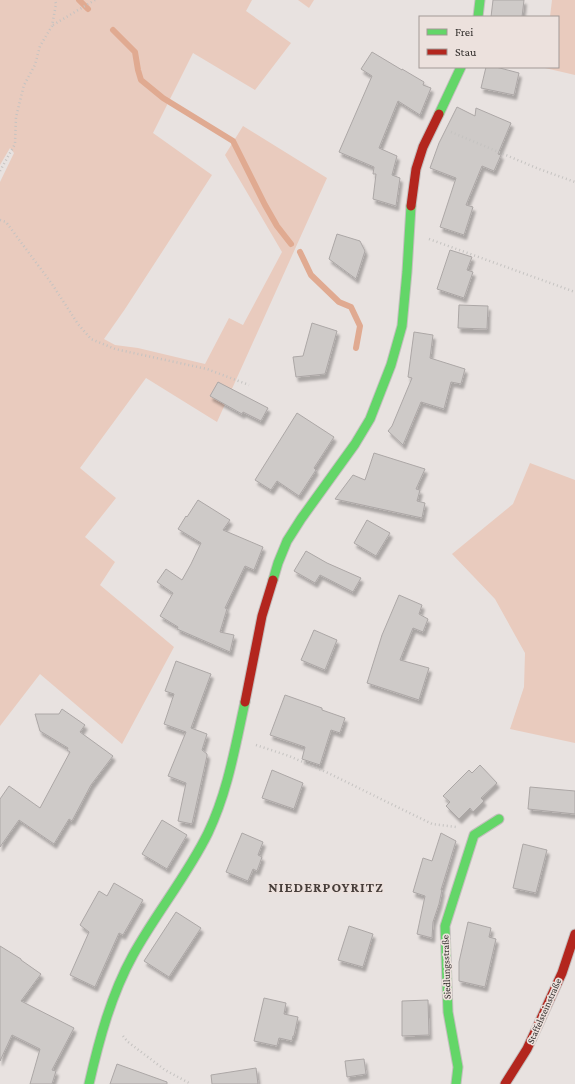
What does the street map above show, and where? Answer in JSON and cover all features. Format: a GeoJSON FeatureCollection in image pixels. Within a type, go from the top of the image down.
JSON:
{"type":"FeatureCollection","features":[{"type":"Feature","properties":{"kind":"main road"},"geometry":{"type":"LineString","coordinates":[[478,16],[480,0]]}},
{"type":"Feature","properties":{"kind":"main road"},"geometry":{"type":"LineString","coordinates":[[89,1084],[97,1048],[106,1020],[114,996],[125,972],[139,946],[203,843],[224,793],[231,769],[262,616],[278,563],[288,541],[301,519],[355,444],[370,419],[389,371],[402,326],[412,198],[416,169],[423,147],[461,68]]}},
{"type":"Feature","properties":{"kind":"main road","name":"Siedlungsstraße"},"geometry":{"type":"LineString","coordinates":[[456,1084],[458,1067],[448,1012],[445,926],[474,835],[499,820]]}},
{"type":"Feature","properties":{"kind":"main road","name":"Staffelsteinstraße"},"geometry":{"type":"LineString","coordinates":[[505,1084],[527,1049],[562,973],[575,934]]}},
{"type":"Feature","properties":{"kind":"path"},"geometry":{"type":"LineString","coordinates":[[0,171],[15,144],[16,117],[24,85],[35,65],[40,46],[52,26],[56,4],[55,0]]}},
{"type":"Feature","properties":{"kind":"path"},"geometry":{"type":"LineString","coordinates":[[52,26],[95,0]]}},
{"type":"Feature","properties":{"kind":"path"},"geometry":{"type":"LineString","coordinates":[[434,124],[539,169],[575,182]]}},
{"type":"Feature","properties":{"kind":"path"},"geometry":{"type":"LineString","coordinates":[[0,220],[6,222],[52,284],[78,324],[91,339],[115,349],[207,368],[249,385]]}},
{"type":"Feature","properties":{"kind":"path"},"geometry":{"type":"LineString","coordinates":[[410,232],[575,292]]}},
{"type":"Feature","properties":{"kind":"path"},"geometry":{"type":"LineString","coordinates":[[252,744],[289,756],[326,772],[432,824],[458,827]]}},
{"type":"Feature","properties":{"kind":"path"},"geometry":{"type":"LineString","coordinates":[[106,1020],[118,1028],[128,1042],[165,1070],[191,1084]]}},
{"type":"Feature","properties":{"kind":"shaded area"},"geometry":{"type":"Polygon","coordinates":[[[0,0],[252,0],[246,11],[291,43],[255,90],[193,53],[153,133],[212,175],[104,339],[115,345],[138,348],[205,364],[229,318],[243,325],[282,252],[225,155],[243,126],[327,178],[217,422],[146,378],[80,468],[116,498],[85,537],[115,562],[100,585],[174,647],[122,744],[40,674],[0,726],[0,182],[14,153],[10,148],[0,165],[0,0]]]}},
{"type":"Feature","properties":{"kind":"shaded area"},"geometry":{"type":"Polygon","coordinates":[[[298,0],[314,0],[309,8],[298,0]]]}},
{"type":"Feature","properties":{"kind":"shaded area"},"geometry":{"type":"Polygon","coordinates":[[[552,0],[575,0],[575,75],[545,68],[559,68],[559,16],[550,16],[552,0]]]}},
{"type":"Feature","properties":{"kind":"shaded area"},"geometry":{"type":"Polygon","coordinates":[[[530,463],[575,480],[575,743],[510,729],[524,687],[525,653],[495,599],[452,554],[513,504],[530,463]]]}},
{"type":"Feature","properties":{"kind":"building"},"geometry":{"type":"Polygon","coordinates":[[[493,0],[524,0],[522,16],[491,16],[493,0]]]}},
{"type":"Feature","properties":{"kind":"building"},"geometry":{"type":"Polygon","coordinates":[[[372,52],[424,82],[423,85],[431,88],[420,115],[398,101],[379,148],[397,156],[392,175],[400,178],[396,206],[373,199],[376,174],[373,174],[374,167],[339,152],[372,76],[361,69],[372,52]]]}},
{"type":"Feature","properties":{"kind":"building"},"geometry":{"type":"Polygon","coordinates":[[[486,68],[500,68],[519,73],[514,95],[481,88],[486,68]]]}},
{"type":"Feature","properties":{"kind":"building"},"geometry":{"type":"Polygon","coordinates":[[[457,107],[475,116],[476,108],[511,123],[498,154],[501,155],[494,171],[482,166],[466,205],[473,207],[464,235],[440,227],[456,178],[430,168],[439,143],[457,107]]]}},
{"type":"Feature","properties":{"kind":"building"},"geometry":{"type":"Polygon","coordinates":[[[337,234],[360,241],[365,251],[356,279],[329,259],[337,234]]]}},
{"type":"Feature","properties":{"kind":"building"},"geometry":{"type":"Polygon","coordinates":[[[450,250],[472,257],[467,270],[473,272],[464,298],[437,289],[450,250]]]}},
{"type":"Feature","properties":{"kind":"building"},"geometry":{"type":"Polygon","coordinates":[[[459,305],[488,306],[487,329],[458,328],[459,305]]]}},
{"type":"Feature","properties":{"kind":"building"},"geometry":{"type":"Polygon","coordinates":[[[312,323],[337,331],[325,374],[296,377],[293,357],[303,356],[312,323]]]}},
{"type":"Feature","properties":{"kind":"building"},"geometry":{"type":"Polygon","coordinates":[[[414,332],[433,335],[430,358],[465,369],[461,384],[451,382],[444,409],[421,402],[403,445],[388,431],[392,426],[412,378],[408,377],[414,332]]]}},
{"type":"Feature","properties":{"kind":"building"},"geometry":{"type":"Polygon","coordinates":[[[218,382],[268,408],[261,421],[243,412],[242,414],[210,396],[218,382]]]}},
{"type":"Feature","properties":{"kind":"building"},"geometry":{"type":"Polygon","coordinates":[[[297,413],[334,437],[314,468],[316,470],[299,496],[277,481],[271,490],[255,480],[297,413]]]}},
{"type":"Feature","properties":{"kind":"building"},"geometry":{"type":"Polygon","coordinates":[[[374,453],[425,469],[416,489],[420,490],[417,501],[425,503],[422,518],[335,499],[353,475],[365,480],[374,453]]]}},
{"type":"Feature","properties":{"kind":"building"},"geometry":{"type":"Polygon","coordinates":[[[198,500],[230,520],[223,530],[263,547],[254,570],[245,566],[225,608],[227,609],[220,632],[234,635],[230,652],[177,629],[178,627],[160,616],[173,593],[157,582],[166,569],[182,580],[201,543],[178,529],[198,500]]]}},
{"type":"Feature","properties":{"kind":"building"},"geometry":{"type":"Polygon","coordinates":[[[367,520],[390,533],[376,556],[354,543],[367,520]]]}},
{"type":"Feature","properties":{"kind":"building"},"geometry":{"type":"Polygon","coordinates":[[[306,551],[327,563],[361,578],[353,592],[320,575],[315,583],[294,571],[306,551]]]}},
{"type":"Feature","properties":{"kind":"building"},"geometry":{"type":"Polygon","coordinates":[[[399,595],[422,605],[419,614],[428,619],[423,632],[413,628],[400,660],[429,668],[419,700],[367,683],[382,635],[399,595]]]}},
{"type":"Feature","properties":{"kind":"building"},"geometry":{"type":"Polygon","coordinates":[[[314,630],[337,640],[325,670],[301,660],[314,630]]]}},
{"type":"Feature","properties":{"kind":"building"},"geometry":{"type":"Polygon","coordinates":[[[176,661],[211,674],[191,728],[207,734],[202,750],[207,754],[207,756],[192,824],[178,821],[186,783],[168,776],[186,732],[164,724],[174,694],[165,691],[176,661]]]}},
{"type":"Feature","properties":{"kind":"building"},"geometry":{"type":"Polygon","coordinates":[[[285,695],[345,718],[340,733],[331,730],[320,765],[302,759],[305,747],[270,735],[285,695]]]}},
{"type":"Feature","properties":{"kind":"building"},"geometry":{"type":"Polygon","coordinates":[[[62,709],[85,725],[80,732],[113,756],[91,785],[72,821],[69,819],[54,844],[19,820],[0,847],[0,799],[9,786],[40,808],[70,752],[67,750],[68,748],[40,731],[35,714],[59,714],[62,709]]]}},
{"type":"Feature","properties":{"kind":"building"},"geometry":{"type":"Polygon","coordinates":[[[480,765],[497,783],[481,798],[484,801],[473,812],[470,808],[459,819],[446,806],[450,802],[443,796],[469,770],[472,773],[480,765]]]}},
{"type":"Feature","properties":{"kind":"building"},"geometry":{"type":"Polygon","coordinates":[[[272,770],[303,783],[294,809],[262,798],[272,770]]]}},
{"type":"Feature","properties":{"kind":"building"},"geometry":{"type":"Polygon","coordinates":[[[530,787],[575,791],[575,814],[528,809],[530,787]]]}},
{"type":"Feature","properties":{"kind":"building"},"geometry":{"type":"Polygon","coordinates":[[[162,820],[187,835],[167,869],[142,854],[162,820]]]}},
{"type":"Feature","properties":{"kind":"building"},"geometry":{"type":"Polygon","coordinates":[[[242,833],[263,842],[258,855],[262,857],[257,871],[253,869],[248,881],[226,872],[242,833]]]}},
{"type":"Feature","properties":{"kind":"building"},"geometry":{"type":"Polygon","coordinates":[[[441,833],[456,841],[433,922],[432,938],[417,934],[425,896],[413,892],[423,858],[432,861],[441,833]]]}},
{"type":"Feature","properties":{"kind":"building"},"geometry":{"type":"Polygon","coordinates":[[[523,844],[547,850],[536,893],[513,888],[523,844]]]}},
{"type":"Feature","properties":{"kind":"building"},"geometry":{"type":"Polygon","coordinates":[[[114,883],[143,900],[123,935],[119,933],[95,987],[70,975],[89,932],[80,925],[99,891],[107,896],[114,883]]]}},
{"type":"Feature","properties":{"kind":"building"},"geometry":{"type":"Polygon","coordinates":[[[176,912],[201,928],[169,977],[144,961],[176,912]]]}},
{"type":"Feature","properties":{"kind":"building"},"geometry":{"type":"Polygon","coordinates":[[[468,922],[491,928],[489,937],[496,939],[485,987],[459,981],[459,962],[468,922]]]}},
{"type":"Feature","properties":{"kind":"building"},"geometry":{"type":"Polygon","coordinates":[[[349,926],[373,934],[363,967],[338,960],[349,926]]]}},
{"type":"Feature","properties":{"kind":"building"},"geometry":{"type":"Polygon","coordinates":[[[0,946],[41,974],[21,1001],[74,1028],[52,1070],[56,1071],[52,1084],[30,1084],[40,1049],[12,1035],[0,1061],[0,946]]]}},
{"type":"Feature","properties":{"kind":"building"},"geometry":{"type":"Polygon","coordinates":[[[264,998],[286,1003],[284,1014],[298,1017],[292,1041],[279,1038],[277,1046],[254,1041],[264,998]]]}},
{"type":"Feature","properties":{"kind":"building"},"geometry":{"type":"Polygon","coordinates":[[[428,1000],[429,1035],[402,1036],[402,1001],[428,1000]]]}},
{"type":"Feature","properties":{"kind":"building"},"geometry":{"type":"Polygon","coordinates":[[[364,1059],[366,1074],[347,1077],[345,1061],[364,1059]]]}},
{"type":"Feature","properties":{"kind":"building"},"geometry":{"type":"Polygon","coordinates":[[[117,1064],[167,1082],[167,1084],[110,1084],[117,1064]]]}},
{"type":"Feature","properties":{"kind":"building"},"geometry":{"type":"Polygon","coordinates":[[[256,1068],[258,1084],[212,1084],[211,1075],[256,1068]]]}},
{"type":"Feature","properties":{"kind":"waterway"},"geometry":{"type":"LineString","coordinates":[[79,0],[88,9]]}},
{"type":"Feature","properties":{"kind":"waterway"},"geometry":{"type":"LineString","coordinates":[[113,30],[135,52],[141,80],[163,98],[233,141],[265,205],[277,226],[291,244]]}},
{"type":"Feature","properties":{"kind":"waterway"},"geometry":{"type":"LineString","coordinates":[[300,252],[311,275],[339,302],[351,307],[360,326],[356,348]]}},
{"type":"Feature","properties":{"kind":"traffic: fast"},"geometry":{"type":"LineString","coordinates":[[478,16],[480,0]]}},
{"type":"Feature","properties":{"kind":"traffic: fast"},"geometry":{"type":"LineString","coordinates":[[439,114],[461,68]]}},
{"type":"Feature","properties":{"kind":"traffic: fast"},"geometry":{"type":"LineString","coordinates":[[273,580],[287,541],[355,444],[370,419],[391,365],[402,326],[411,206]]}},
{"type":"Feature","properties":{"kind":"traffic: fast"},"geometry":{"type":"LineString","coordinates":[[89,1084],[106,1018],[125,970],[142,939],[200,849],[215,817],[226,785],[245,702]]}},
{"type":"Feature","properties":{"kind":"traffic: fast"},"geometry":{"type":"LineString","coordinates":[[456,1084],[458,1067],[448,1012],[445,926],[474,835],[499,819]]}},
{"type":"Feature","properties":{"kind":"traffic: jam"},"geometry":{"type":"LineString","coordinates":[[411,206],[416,169],[423,147],[439,114]]}},
{"type":"Feature","properties":{"kind":"traffic: jam"},"geometry":{"type":"LineString","coordinates":[[245,702],[262,616],[273,580]]}},
{"type":"Feature","properties":{"kind":"traffic: jam"},"geometry":{"type":"LineString","coordinates":[[505,1084],[527,1049],[562,973],[575,934]]}},
{"type":"Feature","properties":{"kind":"district","name":"NIEDERPOYRITZ"},"geometry":{"type":"Point","coordinates":[326,887]}}]}
